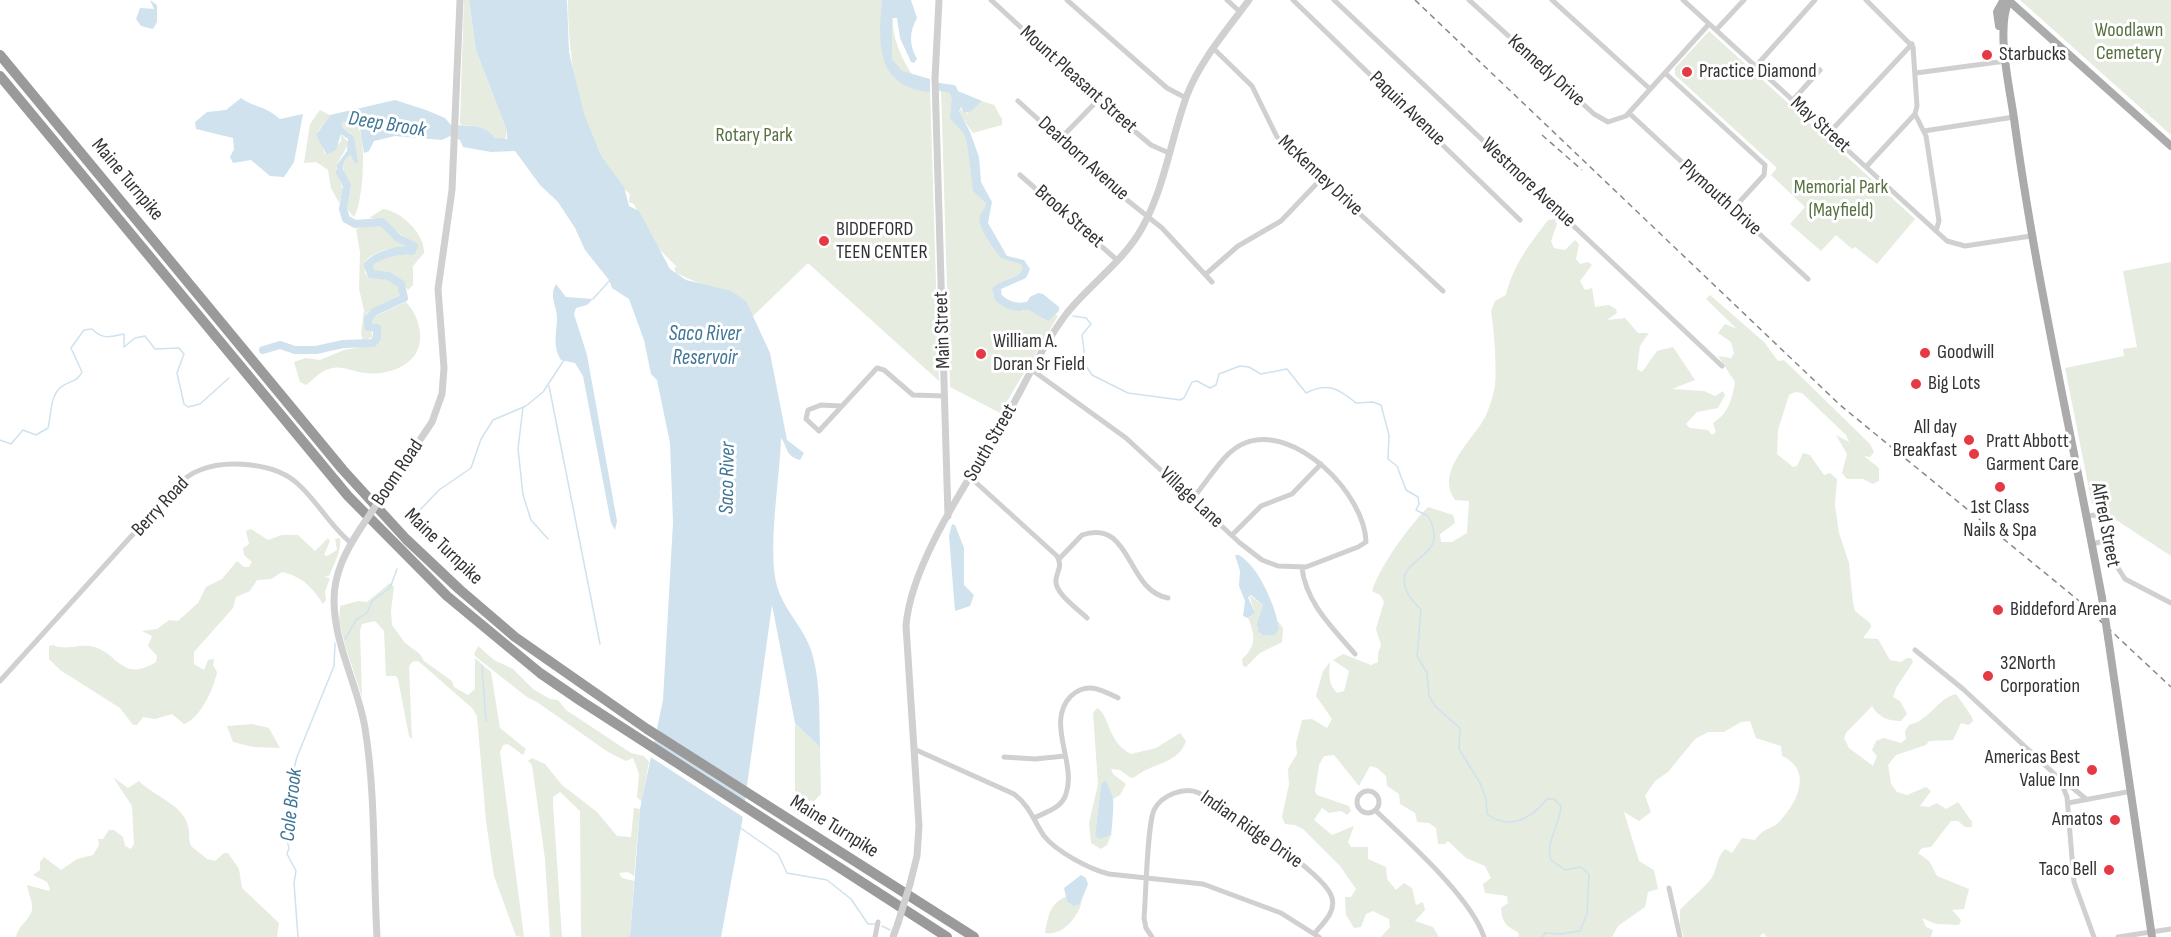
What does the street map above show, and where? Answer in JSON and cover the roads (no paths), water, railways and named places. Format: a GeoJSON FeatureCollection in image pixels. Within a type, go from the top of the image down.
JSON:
{"type":"FeatureCollection","features":[{"type":"Feature","properties":{"kind":"highway","name":"Maine Turnpike"},"geometry":{"type":"LineString","coordinates":[[0,56],[343,470],[406,539],[459,589],[515,637],[647,729],[974,937]]}},
{"type":"Feature","properties":{"kind":"highway","name":"Maine Turnpike"},"geometry":{"type":"LineString","coordinates":[[0,76],[348,496],[412,564],[483,628],[532,666],[644,742],[947,937]]}},
{"type":"Feature","properties":{"kind":"main road","name":"Alfred Street"},"geometry":{"type":"LineString","coordinates":[[1994,0],[2001,43],[2005,50]]}},
{"type":"Feature","properties":{"kind":"main road","name":"Alfred Street"},"geometry":{"type":"LineString","coordinates":[[2008,0],[2003,17],[2006,61],[2031,236],[2102,598],[2132,791],[2151,934]]}},
{"type":"Feature","properties":{"kind":"main road"},"geometry":{"type":"LineString","coordinates":[[1997,12],[2001,2],[2008,0],[2171,146]]}},
{"type":"Feature","properties":{"kind":"street","name":"Boom Road"},"geometry":{"type":"LineString","coordinates":[[376,937],[366,737],[359,702],[340,641],[334,604],[338,575],[351,543],[429,427],[441,400],[444,375],[438,290],[450,204],[460,0]]}},
{"type":"Feature","properties":{"kind":"street","name":"Main Street"},"geometry":{"type":"LineString","coordinates":[[939,0],[935,79],[948,517]]}},
{"type":"Feature","properties":{"kind":"street","name":"Mount Pleasant Street"},"geometry":{"type":"LineString","coordinates":[[991,0],[1148,142],[1169,153]]}},
{"type":"Feature","properties":{"kind":"street"},"geometry":{"type":"LineString","coordinates":[[1067,0],[1167,88],[1186,98]]}},
{"type":"Feature","properties":{"kind":"street"},"geometry":{"type":"LineString","coordinates":[[1227,0],[1240,12]]}},
{"type":"Feature","properties":{"kind":"street","name":"South Street"},"geometry":{"type":"LineString","coordinates":[[893,937],[910,884],[919,837],[907,618],[919,575],[948,517],[1068,312],[1137,237],[1148,216],[1186,98],[1214,49],[1249,0]]}},
{"type":"Feature","properties":{"kind":"street","name":"Paquin Avenue"},"geometry":{"type":"LineString","coordinates":[[1293,0],[1520,220]]}},
{"type":"Feature","properties":{"kind":"street","name":"Westmore Avenue"},"geometry":{"type":"LineString","coordinates":[[1335,0],[1722,366]]}},
{"type":"Feature","properties":{"kind":"street","name":"Kennedy Drive"},"geometry":{"type":"LineString","coordinates":[[1469,0],[1598,117],[1613,122],[1630,115]]}},
{"type":"Feature","properties":{"kind":"street"},"geometry":{"type":"LineString","coordinates":[[1552,0],[1650,89]]}},
{"type":"Feature","properties":{"kind":"street","name":"May Street"},"geometry":{"type":"LineString","coordinates":[[1683,0],[1950,242],[1960,246],[2031,236]]}},
{"type":"Feature","properties":{"kind":"street"},"geometry":{"type":"LineString","coordinates":[[1716,30],[1744,0]]}},
{"type":"Feature","properties":{"kind":"street"},"geometry":{"type":"LineString","coordinates":[[1756,66],[1815,0]]}},
{"type":"Feature","properties":{"kind":"street"},"geometry":{"type":"LineString","coordinates":[[1866,0],[1912,44],[1916,73],[1915,114],[1924,131],[1939,221],[1936,231]]}},
{"type":"Feature","properties":{"kind":"street"},"geometry":{"type":"LineString","coordinates":[[1630,115],[1650,89],[1709,24]]}},
{"type":"Feature","properties":{"kind":"street"},"geometry":{"type":"LineString","coordinates":[[1829,133],[1912,44]]}},
{"type":"Feature","properties":{"kind":"street","name":"McKenney Drive"},"geometry":{"type":"LineString","coordinates":[[1214,49],[1252,86],[1277,137],[1443,291]]}},
{"type":"Feature","properties":{"kind":"street"},"geometry":{"type":"LineString","coordinates":[[1916,73],[2006,61]]}},
{"type":"Feature","properties":{"kind":"street"},"geometry":{"type":"LineString","coordinates":[[1793,100],[1820,70]]}},
{"type":"Feature","properties":{"kind":"street"},"geometry":{"type":"LineString","coordinates":[[1665,73],[1762,160],[1766,169],[1764,176],[1733,209]]}},
{"type":"Feature","properties":{"kind":"street"},"geometry":{"type":"LineString","coordinates":[[1061,138],[1099,99]]}},
{"type":"Feature","properties":{"kind":"street","name":"Dearborn Avenue"},"geometry":{"type":"LineString","coordinates":[[1018,101],[1127,200],[1148,216],[1212,282]]}},
{"type":"Feature","properties":{"kind":"street"},"geometry":{"type":"LineString","coordinates":[[1866,167],[1915,114]]}},
{"type":"Feature","properties":{"kind":"street","name":"Plymouth Drive"},"geometry":{"type":"LineString","coordinates":[[1630,115],[1808,279]]}},
{"type":"Feature","properties":{"kind":"street"},"geometry":{"type":"LineString","coordinates":[[1924,131],[2014,117]]}},
{"type":"Feature","properties":{"kind":"street","name":"Brook Street"},"geometry":{"type":"LineString","coordinates":[[1020,175],[1117,260]]}},
{"type":"Feature","properties":{"kind":"street"},"geometry":{"type":"LineString","coordinates":[[1206,274],[1238,246],[1281,221],[1321,179]]}},
{"type":"Feature","properties":{"kind":"street"},"geometry":{"type":"LineString","coordinates":[[841,406],[813,407],[808,410],[806,419],[819,431],[877,368],[884,370],[913,395],[945,396]]}},
{"type":"Feature","properties":{"kind":"street","name":"Village Lane"},"geometry":{"type":"LineString","coordinates":[[1032,370],[1126,438],[1232,536],[1266,562],[1302,568]]}},
{"type":"Feature","properties":{"kind":"street"},"geometry":{"type":"LineString","coordinates":[[1192,499],[1235,449],[1252,440],[1265,438],[1284,441],[1321,464],[1350,501],[1366,542],[1302,568],[1305,586],[1311,600],[1355,654]]}},
{"type":"Feature","properties":{"kind":"street"},"geometry":{"type":"LineString","coordinates":[[1232,536],[1261,506],[1295,492],[1321,464]]}},
{"type":"Feature","properties":{"kind":"street","name":"Berry Road"},"geometry":{"type":"LineString","coordinates":[[0,681],[177,485],[200,470],[218,466],[244,466],[268,469],[287,476],[300,485],[334,528],[351,543]]}},
{"type":"Feature","properties":{"kind":"street"},"geometry":{"type":"LineString","coordinates":[[971,478],[1059,559],[1057,587],[1087,618]]}},
{"type":"Feature","properties":{"kind":"street"},"geometry":{"type":"LineString","coordinates":[[2086,516],[2094,515],[2099,518],[2118,568],[2125,579],[2171,603]]}},
{"type":"Feature","properties":{"kind":"street"},"geometry":{"type":"LineString","coordinates":[[1059,559],[1082,535],[1107,535],[1120,543],[1132,569],[1152,590],[1168,598]]}},
{"type":"Feature","properties":{"kind":"street"},"geometry":{"type":"LineString","coordinates":[[2092,544],[2109,540]]}},
{"type":"Feature","properties":{"kind":"street"},"geometry":{"type":"LineString","coordinates":[[1915,650],[1963,689],[2086,799]]}},
{"type":"Feature","properties":{"kind":"street"},"geometry":{"type":"LineString","coordinates":[[1034,818],[1057,807],[1066,796],[1068,787],[1061,718],[1069,698],[1079,690],[1088,687],[1097,688],[1118,698]]}},
{"type":"Feature","properties":{"kind":"street"},"geometry":{"type":"LineString","coordinates":[[914,749],[1010,792],[1022,800],[1049,842],[1095,870],[1108,874],[1190,882],[1214,888],[1281,913],[1317,935]]}},
{"type":"Feature","properties":{"kind":"street"},"geometry":{"type":"LineString","coordinates":[[1004,757],[1035,759],[1065,756]]}},
{"type":"Feature","properties":{"kind":"street"},"geometry":{"type":"LineString","coordinates":[[2057,775],[2065,789],[2068,803],[2074,882],[2094,937]]}},
{"type":"Feature","properties":{"kind":"street","name":"Indian Ridge Drive"},"geometry":{"type":"LineString","coordinates":[[1152,937],[1144,921],[1151,821],[1156,807],[1177,792],[1196,791],[1297,861],[1328,889],[1332,897],[1331,911],[1317,935]]}},
{"type":"Feature","properties":{"kind":"street"},"geometry":{"type":"LineString","coordinates":[[1368,791],[1376,795],[1378,803],[1375,810],[1367,813],[1360,809],[1357,801],[1360,795],[1368,791]]}},
{"type":"Feature","properties":{"kind":"street"},"geometry":{"type":"LineString","coordinates":[[2068,803],[2132,791]]}},
{"type":"Feature","properties":{"kind":"street"},"geometry":{"type":"LineString","coordinates":[[1375,810],[1432,865],[1475,919],[1484,937]]}},
{"type":"Feature","properties":{"kind":"street"},"geometry":{"type":"LineString","coordinates":[[1669,888],[1680,937]]}},
{"type":"Feature","properties":{"kind":"street"},"geometry":{"type":"LineString","coordinates":[[875,937],[878,922]]}},
{"type":"Feature","properties":{"kind":"street"},"geometry":{"type":"LineString","coordinates":[[2118,937],[2151,934],[2171,929]]}},
{"type":"Feature","properties":{"kind":"water"},"geometry":{"type":"Polygon","coordinates":[[[150,0],[157,5],[157,22],[153,29],[141,26],[136,19],[140,8],[154,9],[150,0]]]}},
{"type":"Feature","properties":{"kind":"water","name":"Saco River Reservoir"},"geometry":{"type":"Polygon","coordinates":[[[469,0],[567,0],[569,52],[584,114],[601,156],[624,187],[629,206],[639,211],[670,269],[686,280],[731,291],[746,301],[770,353],[787,440],[804,453],[800,460],[795,458],[781,438],[773,553],[774,571],[780,594],[806,639],[814,659],[819,696],[820,747],[795,723],[772,605],[742,822],[721,937],[630,937],[640,809],[663,700],[673,523],[670,443],[657,380],[651,374],[644,340],[629,299],[612,288],[609,280],[585,250],[575,228],[558,202],[540,185],[515,151],[491,152],[463,147],[460,140],[450,136],[442,140],[395,136],[374,141],[369,151],[364,153],[360,129],[342,121],[342,127],[354,137],[358,163],[355,163],[350,155],[345,161],[343,172],[346,185],[336,166],[347,151],[348,139],[341,134],[336,150],[327,155],[316,135],[330,115],[395,100],[445,118],[451,125],[480,127],[495,138],[507,139],[507,131],[476,50],[469,0]]]}},
{"type":"Feature","properties":{"kind":"water"},"geometry":{"type":"Polygon","coordinates":[[[882,0],[911,0],[917,18],[912,28],[911,38],[912,49],[917,59],[914,63],[911,62],[900,38],[897,18],[892,18],[892,59],[902,71],[930,79],[930,92],[899,82],[884,61],[880,32],[882,0]]]}},
{"type":"Feature","properties":{"kind":"water"},"geometry":{"type":"Polygon","coordinates":[[[953,89],[982,101],[970,112],[964,113],[961,107],[959,111],[979,157],[981,182],[992,202],[988,223],[1007,256],[1024,260],[1030,269],[1026,278],[1001,289],[1002,299],[1007,304],[996,299],[992,289],[999,283],[1017,276],[1023,269],[1021,264],[1001,258],[981,226],[980,216],[986,203],[973,191],[967,143],[964,134],[950,118],[953,89]]]}},
{"type":"Feature","properties":{"kind":"water"},"geometry":{"type":"Polygon","coordinates":[[[241,98],[269,111],[280,119],[303,114],[294,162],[284,177],[270,176],[251,160],[233,163],[230,157],[234,149],[233,138],[196,129],[195,122],[207,112],[226,110],[241,98]]]}},
{"type":"Feature","properties":{"kind":"water"},"geometry":{"type":"Polygon","coordinates":[[[556,284],[566,297],[593,299],[587,305],[576,308],[574,314],[587,355],[617,521],[615,530],[611,523],[583,376],[575,363],[561,360],[558,355],[557,317],[553,296],[556,284]]]}},
{"type":"Feature","properties":{"kind":"water"},"geometry":{"type":"Polygon","coordinates":[[[1038,293],[1043,294],[1059,307],[1059,311],[1048,321],[1024,307],[1030,297],[1038,293]]]}},
{"type":"Feature","properties":{"kind":"water"},"geometry":{"type":"Polygon","coordinates":[[[952,524],[955,525],[964,548],[964,585],[974,595],[970,606],[955,611],[949,536],[952,524]]]}},
{"type":"Feature","properties":{"kind":"water"},"geometry":{"type":"Polygon","coordinates":[[[1235,555],[1239,555],[1253,568],[1270,598],[1279,628],[1275,635],[1263,635],[1258,632],[1257,624],[1263,605],[1251,595],[1248,597],[1255,613],[1248,618],[1243,616],[1245,601],[1239,586],[1240,571],[1235,555]]]}},
{"type":"Feature","properties":{"kind":"water"},"geometry":{"type":"Polygon","coordinates":[[[1106,780],[1113,799],[1112,828],[1111,835],[1100,839],[1095,836],[1101,784],[1106,780]]]}},
{"type":"Feature","properties":{"kind":"water"},"geometry":{"type":"Polygon","coordinates":[[[1081,875],[1086,878],[1088,884],[1080,904],[1073,906],[1067,901],[1064,888],[1081,875]]]}},
{"type":"Feature","properties":{"kind":"waterway"},"geometry":{"type":"LineString","coordinates":[[939,87],[953,89],[956,99]]}},
{"type":"Feature","properties":{"kind":"waterway","name":"Deep Brook"},"geometry":{"type":"LineString","coordinates":[[263,350],[280,345],[295,350],[316,350],[343,344],[373,343],[377,338],[377,328],[368,327],[368,319],[374,312],[404,298],[401,284],[388,276],[371,274],[368,265],[371,261],[388,253],[412,251],[414,246],[398,238],[382,222],[355,224],[346,219],[343,209],[347,186],[340,172]]}},
{"type":"Feature","properties":{"kind":"waterway","name":"Cole Brook"},"geometry":{"type":"LineString","coordinates":[[593,299],[610,280]]}},
{"type":"Feature","properties":{"kind":"waterway"},"geometry":{"type":"LineString","coordinates":[[998,297],[1014,306],[1033,304]]}},
{"type":"Feature","properties":{"kind":"waterway"},"geometry":{"type":"LineString","coordinates":[[1073,316],[1086,318],[1091,324],[1082,335],[1086,366],[1092,375],[1128,393],[1180,400],[1184,398],[1192,382],[1197,381],[1210,388],[1216,385],[1219,374],[1240,366],[1249,367],[1261,374],[1287,369],[1306,393],[1326,387],[1338,390],[1356,403],[1373,402],[1381,405],[1389,435],[1388,459],[1397,466],[1406,490],[1418,497],[1419,504],[1416,510],[1428,516],[1434,531],[1433,542],[1428,551],[1407,571],[1404,580],[1408,595],[1421,610],[1417,656],[1427,673],[1429,696],[1436,707],[1460,728],[1459,749],[1480,783],[1486,799],[1487,814],[1504,822],[1512,822],[1535,812],[1547,799],[1554,799],[1561,806],[1551,840],[1551,860],[1565,870],[1581,867],[1589,874],[1587,914],[1580,931],[1560,934],[1545,933],[1543,937]]}},
{"type":"Feature","properties":{"kind":"waterway","name":"Deep Brook"},"geometry":{"type":"LineString","coordinates":[[0,440],[11,444],[23,430],[36,435],[48,428],[52,402],[56,393],[62,386],[80,376],[82,372],[71,348],[84,330],[92,329],[107,337],[124,334],[124,347],[135,338],[145,336],[155,349],[179,348],[184,354],[177,373],[184,404],[188,407],[200,404],[229,378]]}},
{"type":"Feature","properties":{"kind":"waterway","name":"Cole Brook"},"geometry":{"type":"LineString","coordinates":[[421,537],[418,512],[439,490],[471,468],[481,439],[493,420],[526,406],[543,392],[564,360]]}},
{"type":"Feature","properties":{"kind":"waterway"},"geometry":{"type":"LineString","coordinates":[[549,386],[600,644]]}},
{"type":"Feature","properties":{"kind":"waterway"},"geometry":{"type":"LineString","coordinates":[[523,407],[518,449],[523,495],[531,520],[548,539]]}},
{"type":"Feature","properties":{"kind":"waterway","name":"Cole Brook"},"geometry":{"type":"LineString","coordinates":[[345,639],[357,619],[367,613],[372,601],[390,588],[397,569]]}},
{"type":"Feature","properties":{"kind":"waterway","name":"Cole Brook"},"geometry":{"type":"LineString","coordinates":[[298,937],[294,883],[296,871],[287,854],[289,848],[286,837],[291,779],[297,757],[334,666],[335,643]]}},
{"type":"Feature","properties":{"kind":"waterway"},"geometry":{"type":"LineString","coordinates":[[482,666],[486,721]]}},
{"type":"Feature","properties":{"kind":"waterway"},"geometry":{"type":"LineString","coordinates":[[739,827],[778,854],[787,873],[827,880],[851,899],[868,924],[875,924]]}},
{"type":"Feature","properties":{"kind":"waterway"},"geometry":{"type":"LineString","coordinates":[[882,926],[890,930]]}},
{"type":"Feature","properties":{"kind":"railway"},"geometry":{"type":"LineString","coordinates":[[1415,0],[1840,405],[2078,600],[2171,687]]}},
{"type":"Feature","properties":{"kind":"railway"},"geometry":{"type":"LineString","coordinates":[[1542,135],[1582,170]]}},
{"type":"Feature","properties":{"kind":"place","name":"Starbucks"},"geometry":{"type":"Point","coordinates":[1987,55]}},
{"type":"Feature","properties":{"kind":"place","name":"Practice Diamond"},"geometry":{"type":"Point","coordinates":[1687,72]}},
{"type":"Feature","properties":{"kind":"place","name":"BIDDEFORD TEEN CENTER"},"geometry":{"type":"Point","coordinates":[824,241]}},
{"type":"Feature","properties":{"kind":"place","name":"Goodwill"},"geometry":{"type":"Point","coordinates":[1925,353]}},
{"type":"Feature","properties":{"kind":"place","name":"William A. Doran Sr Field"},"geometry":{"type":"Point","coordinates":[981,354]}},
{"type":"Feature","properties":{"kind":"place","name":"Big Lots"},"geometry":{"type":"Point","coordinates":[1916,384]}},
{"type":"Feature","properties":{"kind":"place","name":"All day Breakfast"},"geometry":{"type":"Point","coordinates":[1969,440]}},
{"type":"Feature","properties":{"kind":"place","name":"Pratt Abbott Garment Care"},"geometry":{"type":"Point","coordinates":[1974,454]}},
{"type":"Feature","properties":{"kind":"place","name":"1st Class Nails & Spa"},"geometry":{"type":"Point","coordinates":[2000,487]}},
{"type":"Feature","properties":{"kind":"place","name":"Biddeford Arena"},"geometry":{"type":"Point","coordinates":[1998,610]}},
{"type":"Feature","properties":{"kind":"place","name":"32North Corporation"},"geometry":{"type":"Point","coordinates":[1988,676]}},
{"type":"Feature","properties":{"kind":"place","name":"Americas Best Value Inn"},"geometry":{"type":"Point","coordinates":[2092,770]}},
{"type":"Feature","properties":{"kind":"place","name":"Amatos"},"geometry":{"type":"Point","coordinates":[2115,820]}},
{"type":"Feature","properties":{"kind":"place","name":"Taco Bell"},"geometry":{"type":"Point","coordinates":[2109,870]}},
{"type":"Feature","properties":{"kind":"park label","name":"Woodlawn Cemetery"},"geometry":{"type":"Point","coordinates":[2129,42]}},
{"type":"Feature","properties":{"kind":"park label","name":"Rotary Park"},"geometry":{"type":"Point","coordinates":[754,136]}},
{"type":"Feature","properties":{"kind":"park label","name":"Memorial Park (Mayfield)"},"geometry":{"type":"Point","coordinates":[1841,200]}},
{"type":"Feature","properties":{"kind":"water label","name":"Saco River"},"geometry":{"type":"Point","coordinates":[728,478]}}]}
